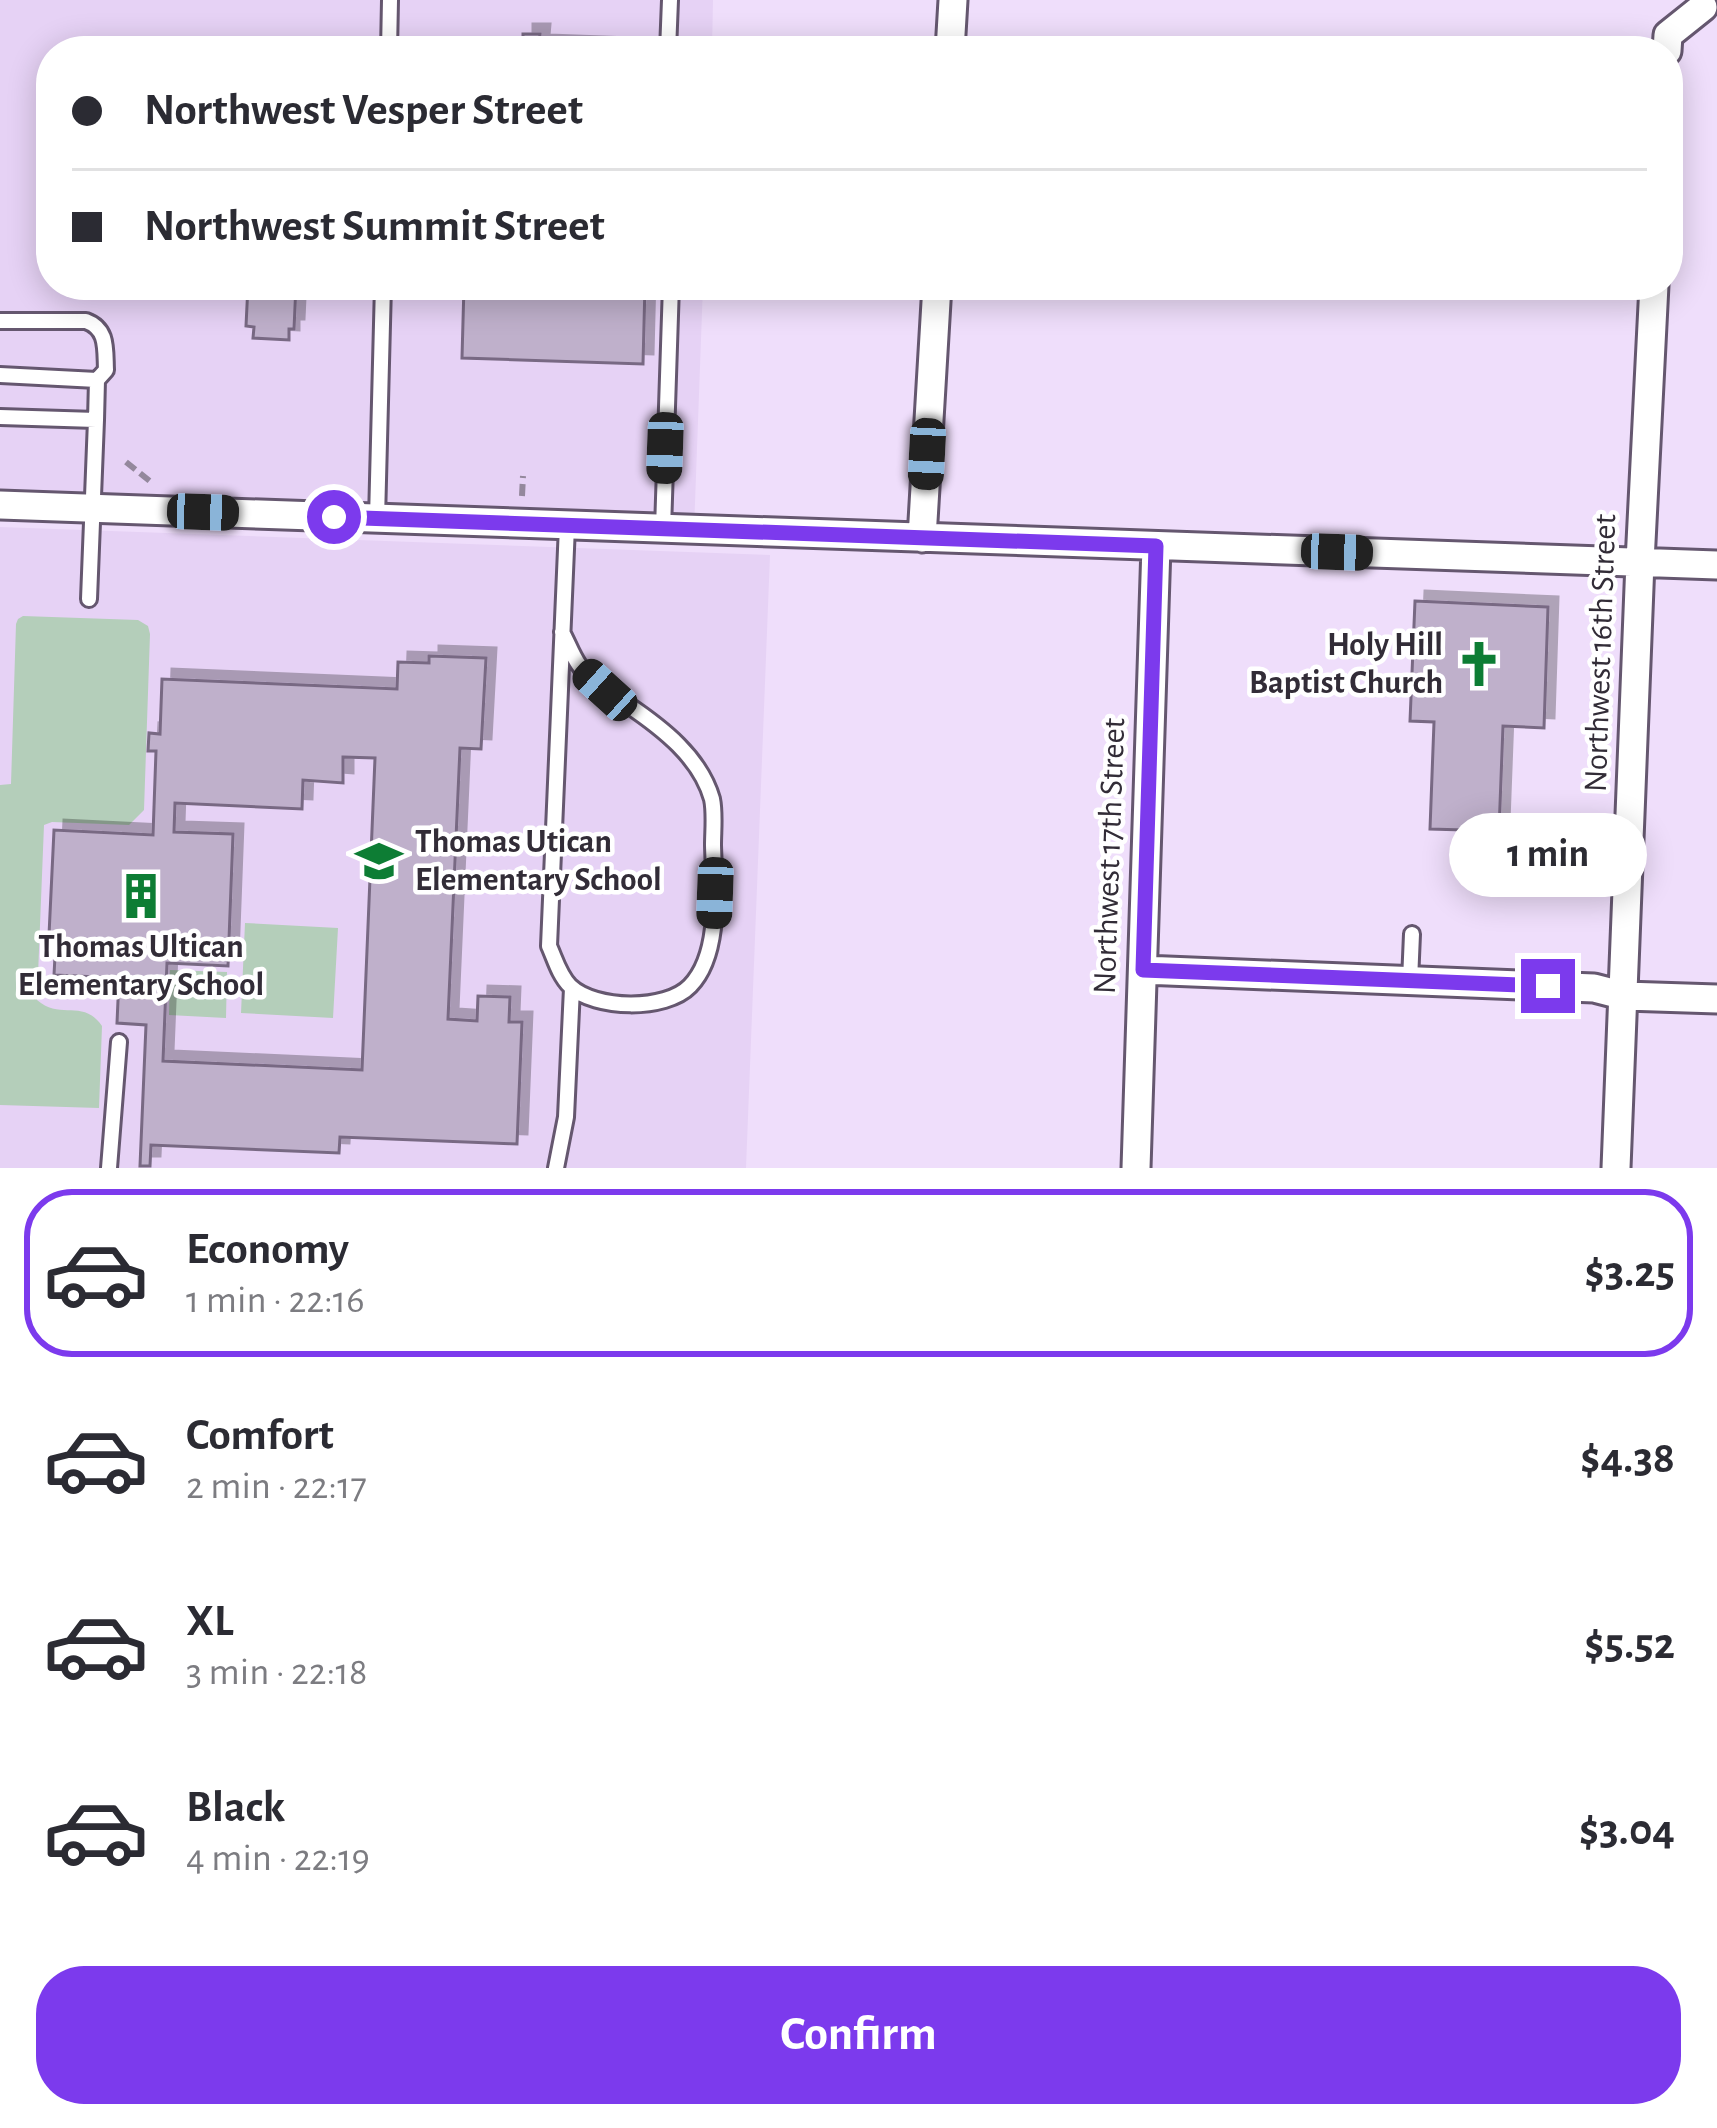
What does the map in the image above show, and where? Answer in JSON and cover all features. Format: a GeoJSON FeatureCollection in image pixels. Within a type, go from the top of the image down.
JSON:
{"type":"FeatureCollection","features":[{"type":"Feature","properties":{"kind":"street"},"geometry":{"type":"LineString","coordinates":[[951,36],[953,0]]}},
{"type":"Feature","properties":{"kind":"street"},"geometry":{"type":"LineString","coordinates":[[1668,36],[1702,7]]}},
{"type":"Feature","properties":{"kind":"street"},"geometry":{"type":"LineString","coordinates":[[922,538],[936,300]]}},
{"type":"Feature","properties":{"kind":"street","name":"Northwest 16th Street"},"geometry":{"type":"LineString","coordinates":[[1616,1168],[1653,300]]}},
{"type":"Feature","properties":{"kind":"street"},"geometry":{"type":"LineString","coordinates":[[0,505],[1717,565]]}},
{"type":"Feature","properties":{"kind":"street","name":"Northwest 17th Street"},"geometry":{"type":"LineString","coordinates":[[1136,1168],[1156,546]]}},
{"type":"Feature","properties":{"kind":"street"},"geometry":{"type":"LineString","coordinates":[[1143,970],[1594,988],[1625,996],[1717,999]]}},
{"type":"Feature","properties":{"kind":"lane"},"geometry":{"type":"LineString","coordinates":[[389,36],[390,0]]}},
{"type":"Feature","properties":{"kind":"lane"},"geometry":{"type":"LineString","coordinates":[[669,36],[670,0]]}},
{"type":"Feature","properties":{"kind":"lane"},"geometry":{"type":"LineString","coordinates":[[377,519],[383,300]]}},
{"type":"Feature","properties":{"kind":"lane"},"geometry":{"type":"LineString","coordinates":[[663,529],[670,300]]}},
{"type":"Feature","properties":{"kind":"lane"},"geometry":{"type":"LineString","coordinates":[[0,321],[86,321],[103,332],[106,370],[97,380],[89,599]]}},
{"type":"Feature","properties":{"kind":"lane"},"geometry":{"type":"LineString","coordinates":[[0,376],[97,380]]}},
{"type":"Feature","properties":{"kind":"lane"},"geometry":{"type":"LineString","coordinates":[[0,417],[96,420]]}},
{"type":"Feature","properties":{"kind":"lane"},"geometry":{"type":"LineString","coordinates":[[562,632],[580,667],[674,740],[694,763],[712,800],[713,932],[690,987],[668,999],[627,1005],[597,1000],[572,988],[549,946],[562,632],[567,526]]}},
{"type":"Feature","properties":{"kind":"lane"},"geometry":{"type":"LineString","coordinates":[[1410,981],[1412,934]]}},
{"type":"Feature","properties":{"kind":"lane"},"geometry":{"type":"LineString","coordinates":[[556,1168],[566,1117],[572,988]]}},
{"type":"Feature","properties":{"kind":"lane"},"geometry":{"type":"LineString","coordinates":[[109,1168],[119,1042]]}},
{"type":"Feature","properties":{"kind":"path"},"geometry":{"type":"LineString","coordinates":[[126,462],[154,484]]}},
{"type":"Feature","properties":{"kind":"path"},"geometry":{"type":"LineString","coordinates":[[522,498],[523,476]]}},
{"type":"Feature","properties":{"kind":"shaded area"},"geometry":{"type":"Polygon","coordinates":[[[0,0],[713,0],[712,36],[36,36],[36,300],[702,300],[694,530],[0,505],[0,0]]]}},
{"type":"Feature","properties":{"kind":"shaded area","name":"Thomas Utican Elementary School"},"geometry":{"type":"Polygon","coordinates":[[[0,527],[770,555],[746,1168],[0,1168],[0,527]]]}},
{"type":"Feature","properties":{"kind":"green space"},"geometry":{"type":"Polygon","coordinates":[[[23,616],[138,620],[148,626],[150,634],[144,810],[129,825],[44,825],[37,1000],[55,1009],[87,1013],[102,1026],[99,1108],[0,1105],[0,785],[11,784],[16,624],[23,616]]]}},
{"type":"Feature","properties":{"kind":"green space"},"geometry":{"type":"Polygon","coordinates":[[[245,923],[338,928],[333,1018],[241,1013],[245,923]]]}},
{"type":"Feature","properties":{"kind":"green space"},"geometry":{"type":"Polygon","coordinates":[[[170,970],[227,972],[226,1018],[169,1015],[170,970]]]}},
{"type":"Feature","properties":{"kind":"building"},"geometry":{"type":"Polygon","coordinates":[[[247,300],[295,300],[289,340],[253,338],[254,327],[246,326],[247,300]]]}},
{"type":"Feature","properties":{"kind":"building"},"geometry":{"type":"Polygon","coordinates":[[[464,300],[645,300],[643,364],[462,358],[464,300]]]}},
{"type":"Feature","properties":{"kind":"building","name":"Holy Hill Baptist Church"},"geometry":{"type":"Polygon","coordinates":[[[1415,601],[1548,607],[1544,728],[1503,726],[1499,831],[1430,829],[1434,722],[1410,721],[1415,601]]]}},
{"type":"Feature","properties":{"kind":"building","name":"Thomas Ultican Elementary School"},"geometry":{"type":"Polygon","coordinates":[[[429,656],[486,658],[481,749],[460,748],[448,1019],[477,1021],[478,996],[510,997],[509,1022],[522,1022],[517,1144],[340,1137],[339,1153],[151,1145],[150,1166],[140,1166],[146,1025],[117,1023],[119,978],[54,975],[55,956],[48,956],[54,830],[153,835],[156,751],[148,751],[149,733],[160,734],[162,679],[397,689],[398,662],[429,663],[429,656]],[[343,757],[343,783],[303,780],[302,809],[175,803],[174,832],[233,834],[228,966],[167,963],[163,1061],[362,1070],[375,758],[343,757]]]}},
{"type":"Feature","properties":{"kind":"place","name":"Holy Hill Baptist Church"},"geometry":{"type":"Point","coordinates":[1479,664]}},
{"type":"Feature","properties":{"kind":"place","name":"Thomas Utican Elementary School"},"geometry":{"type":"Point","coordinates":[379,861]}},
{"type":"Feature","properties":{"kind":"place","name":"Thomas Ultican Elementary School"},"geometry":{"type":"Point","coordinates":[141,896]}},
{"type":"Feature","properties":{"kind":"route"},"geometry":{"type":"LineString","coordinates":[[334,517],[1156,546],[1143,970],[1548,986]]}}]}
